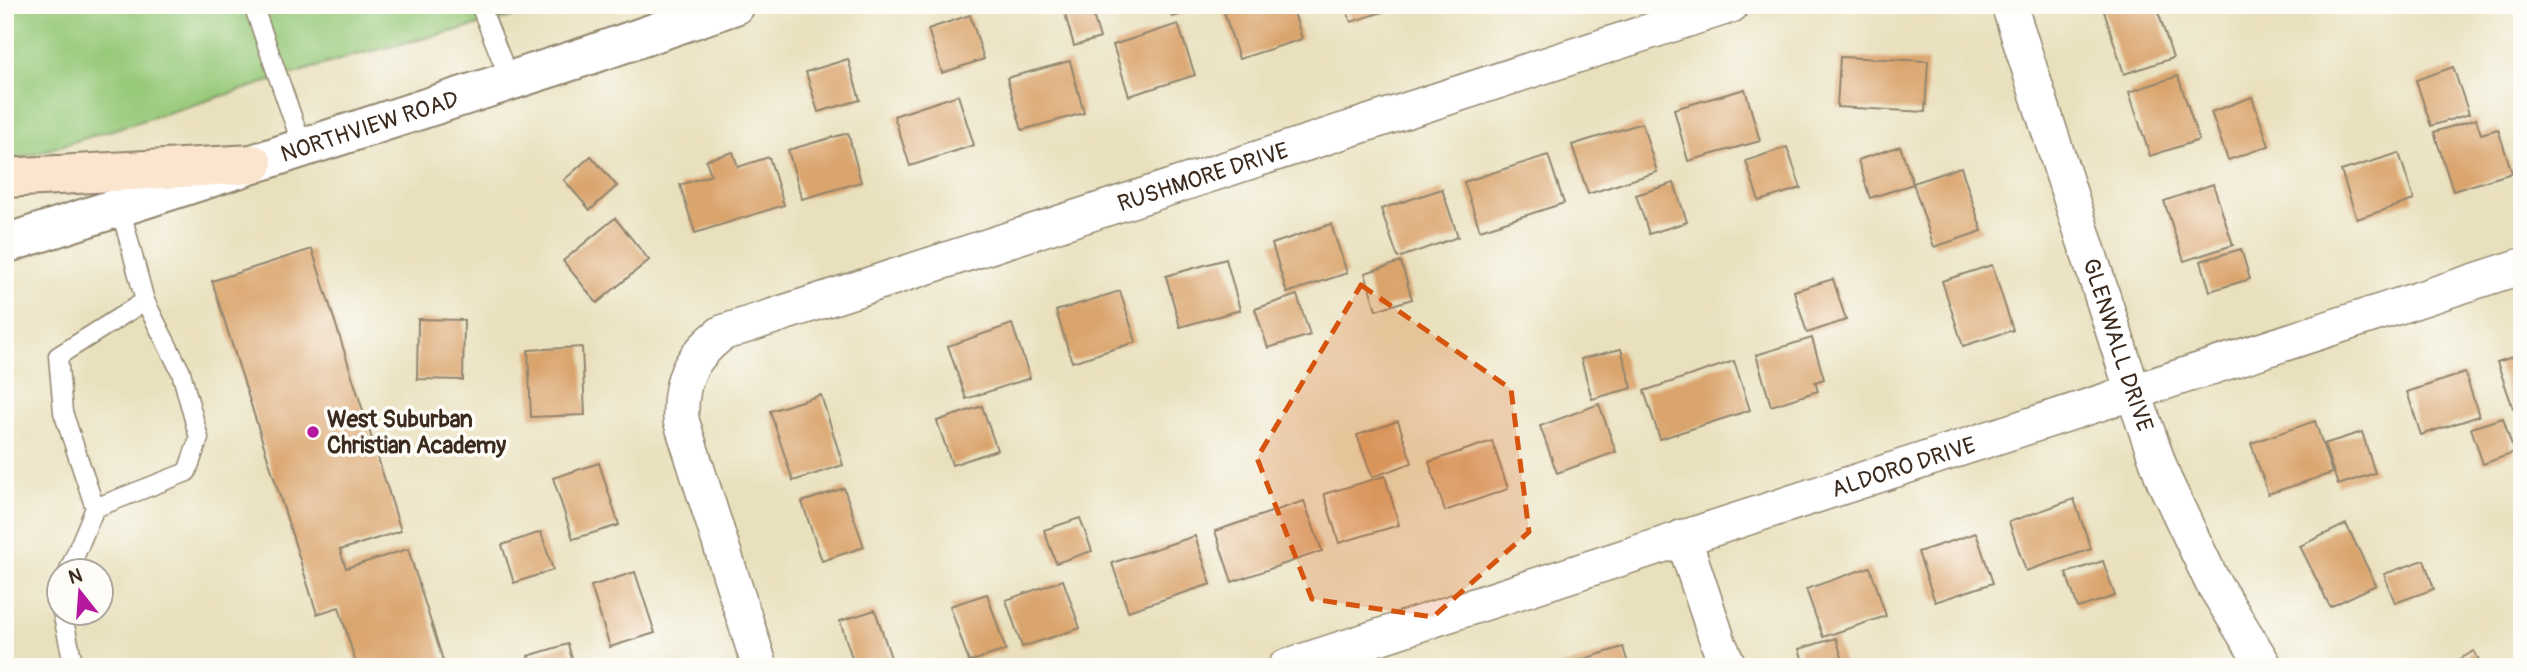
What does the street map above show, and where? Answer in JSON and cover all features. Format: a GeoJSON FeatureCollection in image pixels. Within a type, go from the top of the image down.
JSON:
{"type":"FeatureCollection","features":[{"type":"Feature","properties":{"kind":"main road"},"geometry":{"type":"LineString","coordinates":[[5,178],[253,164]]}},
{"type":"Feature","properties":{"kind":"street","name":"NORTHVIEW ROAD"},"geometry":{"type":"LineString","coordinates":[[5,244],[510,81],[735,5]]}},
{"type":"Feature","properties":{"kind":"street","name":"RUSHMORE DRIVE"},"geometry":{"type":"LineString","coordinates":[[760,667],[681,421],[680,394],[690,366],[706,345],[722,333],[1731,5]]}},
{"type":"Feature","properties":{"kind":"street","name":"GLENWALL DRIVE"},"geometry":{"type":"LineString","coordinates":[[2009,5],[2133,392],[2164,480],[2212,581],[2265,667]]}},
{"type":"Feature","properties":{"kind":"street","name":"ALDORO DRIVE"},"geometry":{"type":"LineString","coordinates":[[1286,667],[2522,267]]}},
{"type":"Feature","properties":{"kind":"street"},"geometry":{"type":"LineString","coordinates":[[1683,537],[1729,667]]}},
{"type":"Feature","properties":{"kind":"lane"},"geometry":{"type":"LineString","coordinates":[[253,5],[303,148]]}},
{"type":"Feature","properties":{"kind":"lane"},"geometry":{"type":"LineString","coordinates":[[480,5],[510,81]]}},
{"type":"Feature","properties":{"kind":"lane"},"geometry":{"type":"LineString","coordinates":[[95,508],[187,472],[199,438],[181,372],[145,301],[120,207]]}},
{"type":"Feature","properties":{"kind":"lane"},"geometry":{"type":"LineString","coordinates":[[75,556],[95,508],[63,412],[58,356],[145,301]]}},
{"type":"Feature","properties":{"kind":"lane"},"geometry":{"type":"LineString","coordinates":[[65,626],[74,667]]}},
{"type":"Feature","properties":{"kind":"highlighted area"},"geometry":{"type":"Polygon","coordinates":[[[1361,285],[1511,389],[1529,532],[1433,617],[1312,599],[1257,458],[1361,285]]]}},
{"type":"Feature","properties":{"kind":"green space"},"geometry":{"type":"Polygon","coordinates":[[[5,5],[550,5],[508,18],[355,55],[5,163],[5,5]]]}},
{"type":"Feature","properties":{"kind":"building"},"geometry":{"type":"Polygon","coordinates":[[[1090,5],[1100,38],[1074,46],[1064,10],[1090,5]]]}},
{"type":"Feature","properties":{"kind":"building"},"geometry":{"type":"Polygon","coordinates":[[[1169,5],[1211,5],[1211,6],[1172,17],[1169,5]]]}},
{"type":"Feature","properties":{"kind":"building"},"geometry":{"type":"Polygon","coordinates":[[[1236,5],[1292,5],[1302,39],[1239,59],[1223,9],[1236,5]]]}},
{"type":"Feature","properties":{"kind":"building"},"geometry":{"type":"Polygon","coordinates":[[[1345,5],[1401,5],[1401,6],[1351,22],[1345,5]]]}},
{"type":"Feature","properties":{"kind":"building"},"geometry":{"type":"Polygon","coordinates":[[[2102,5],[2156,5],[2173,58],[2124,74],[2102,5]]]}},
{"type":"Feature","properties":{"kind":"building"},"geometry":{"type":"Polygon","coordinates":[[[970,15],[984,59],[942,73],[928,29],[970,15]]]}},
{"type":"Feature","properties":{"kind":"building"},"geometry":{"type":"Polygon","coordinates":[[[1178,24],[1195,75],[1129,96],[1113,45],[1178,24]]]}},
{"type":"Feature","properties":{"kind":"building"},"geometry":{"type":"Polygon","coordinates":[[[1840,57],[1928,61],[1925,112],[1837,107],[1840,57]]]}},
{"type":"Feature","properties":{"kind":"building"},"geometry":{"type":"Polygon","coordinates":[[[848,59],[860,100],[818,112],[806,72],[848,59]]]}},
{"type":"Feature","properties":{"kind":"building"},"geometry":{"type":"Polygon","coordinates":[[[1070,61],[1084,113],[1022,130],[1007,78],[1070,61]]]}},
{"type":"Feature","properties":{"kind":"building"},"geometry":{"type":"Polygon","coordinates":[[[2453,67],[2469,114],[2431,126],[2416,80],[2453,67]]]}},
{"type":"Feature","properties":{"kind":"building"},"geometry":{"type":"Polygon","coordinates":[[[2178,76],[2199,140],[2150,156],[2129,92],[2178,76]]]}},
{"type":"Feature","properties":{"kind":"building"},"geometry":{"type":"Polygon","coordinates":[[[1745,89],[1760,141],[1688,161],[1674,109],[1745,89]]]}},
{"type":"Feature","properties":{"kind":"building"},"geometry":{"type":"Polygon","coordinates":[[[958,95],[974,145],[910,166],[894,116],[958,95]]]}},
{"type":"Feature","properties":{"kind":"building"},"geometry":{"type":"Polygon","coordinates":[[[2252,97],[2269,146],[2228,160],[2211,112],[2252,97]]]}},
{"type":"Feature","properties":{"kind":"building"},"geometry":{"type":"Polygon","coordinates":[[[2476,119],[2481,134],[2498,129],[2512,173],[2453,191],[2434,132],[2476,119]]]}},
{"type":"Feature","properties":{"kind":"building"},"geometry":{"type":"Polygon","coordinates":[[[1642,123],[1657,172],[1588,194],[1572,145],[1642,123]]]}},
{"type":"Feature","properties":{"kind":"building"},"geometry":{"type":"Polygon","coordinates":[[[848,133],[861,182],[802,199],[788,150],[848,133]]]}},
{"type":"Feature","properties":{"kind":"building"},"geometry":{"type":"Polygon","coordinates":[[[1900,146],[1913,184],[1870,198],[1858,160],[1900,146]]]}},
{"type":"Feature","properties":{"kind":"building"},"geometry":{"type":"Polygon","coordinates":[[[1787,147],[1801,188],[1759,201],[1746,161],[1787,147]]]}},
{"type":"Feature","properties":{"kind":"building"},"geometry":{"type":"Polygon","coordinates":[[[733,152],[738,167],[769,157],[784,205],[695,233],[680,185],[711,175],[706,160],[733,152]]]}},
{"type":"Feature","properties":{"kind":"building"},"geometry":{"type":"Polygon","coordinates":[[[2399,153],[2414,200],[2357,219],[2341,171],[2399,153]]]}},
{"type":"Feature","properties":{"kind":"building"},"geometry":{"type":"Polygon","coordinates":[[[1548,155],[1564,203],[1480,230],[1464,182],[1548,155]]]}},
{"type":"Feature","properties":{"kind":"building"},"geometry":{"type":"Polygon","coordinates":[[[591,156],[617,186],[590,210],[564,180],[591,156]]]}},
{"type":"Feature","properties":{"kind":"building"},"geometry":{"type":"Polygon","coordinates":[[[1961,167],[1982,231],[1934,247],[1913,183],[1961,167]]]}},
{"type":"Feature","properties":{"kind":"building"},"geometry":{"type":"Polygon","coordinates":[[[1674,183],[1687,222],[1649,234],[1636,195],[1674,183]]]}},
{"type":"Feature","properties":{"kind":"building"},"geometry":{"type":"Polygon","coordinates":[[[2213,184],[2233,245],[2184,261],[2164,201],[2213,184]]]}},
{"type":"Feature","properties":{"kind":"building"},"geometry":{"type":"Polygon","coordinates":[[[1442,189],[1458,237],[1398,258],[1381,209],[1442,189]]]}},
{"type":"Feature","properties":{"kind":"building"},"geometry":{"type":"Polygon","coordinates":[[[615,218],[649,260],[597,303],[563,261],[615,218]]]}},
{"type":"Feature","properties":{"kind":"building"},"geometry":{"type":"Polygon","coordinates":[[[1331,224],[1347,273],[1287,293],[1272,244],[1331,224]]]}},
{"type":"Feature","properties":{"kind":"building"},"geometry":{"type":"Polygon","coordinates":[[[312,249],[401,531],[340,550],[346,568],[408,549],[445,667],[357,667],[339,607],[317,614],[212,281],[312,249]]]}},
{"type":"Feature","properties":{"kind":"building"},"geometry":{"type":"Polygon","coordinates":[[[2241,249],[2250,279],[2210,291],[2201,261],[2241,249]]]}},
{"type":"Feature","properties":{"kind":"building"},"geometry":{"type":"Polygon","coordinates":[[[1226,259],[1240,310],[1180,327],[1166,276],[1226,259]]]}},
{"type":"Feature","properties":{"kind":"building"},"geometry":{"type":"Polygon","coordinates":[[[1401,262],[1412,299],[1376,310],[1365,273],[1401,262]]]}},
{"type":"Feature","properties":{"kind":"building"},"geometry":{"type":"Polygon","coordinates":[[[1992,265],[2013,330],[1963,346],[1942,281],[1992,265]]]}},
{"type":"Feature","properties":{"kind":"building"},"geometry":{"type":"Polygon","coordinates":[[[1833,279],[1846,320],[1807,333],[1794,291],[1833,279]]]}},
{"type":"Feature","properties":{"kind":"building"},"geometry":{"type":"Polygon","coordinates":[[[1120,291],[1136,342],[1072,362],[1056,311],[1120,291]]]}},
{"type":"Feature","properties":{"kind":"building"},"geometry":{"type":"Polygon","coordinates":[[[1297,295],[1310,335],[1268,348],[1255,309],[1297,295]]]}},
{"type":"Feature","properties":{"kind":"building"},"geometry":{"type":"Polygon","coordinates":[[[418,319],[464,320],[463,380],[417,379],[418,319]]]}},
{"type":"Feature","properties":{"kind":"building"},"geometry":{"type":"Polygon","coordinates":[[[1012,324],[1030,378],[966,399],[948,346],[1012,324]]]}},
{"type":"Feature","properties":{"kind":"building"},"geometry":{"type":"Polygon","coordinates":[[[1812,338],[1824,379],[1815,382],[1818,391],[1771,406],[1756,355],[1812,338]]]}},
{"type":"Feature","properties":{"kind":"building"},"geometry":{"type":"Polygon","coordinates":[[[582,347],[585,415],[531,417],[528,350],[582,347]]]}},
{"type":"Feature","properties":{"kind":"building"},"geometry":{"type":"Polygon","coordinates":[[[1621,349],[1632,388],[1592,399],[1581,359],[1621,349]]]}},
{"type":"Feature","properties":{"kind":"building"},"geometry":{"type":"Polygon","coordinates":[[[2522,354],[2522,405],[2513,408],[2497,362],[2522,354]]]}},
{"type":"Feature","properties":{"kind":"building"},"geometry":{"type":"Polygon","coordinates":[[[1734,361],[1750,410],[1660,439],[1644,391],[1734,361]]]}},
{"type":"Feature","properties":{"kind":"building"},"geometry":{"type":"Polygon","coordinates":[[[2465,373],[2479,416],[2421,435],[2407,392],[2465,373]]]}},
{"type":"Feature","properties":{"kind":"building"},"geometry":{"type":"Polygon","coordinates":[[[821,395],[843,465],[793,481],[770,411],[821,395]]]}},
{"type":"Feature","properties":{"kind":"building"},"geometry":{"type":"Polygon","coordinates":[[[1599,404],[1616,452],[1557,473],[1540,426],[1599,404]]]}},
{"type":"Feature","properties":{"kind":"building"},"geometry":{"type":"Polygon","coordinates":[[[982,406],[997,450],[952,465],[937,421],[982,406]]]}},
{"type":"Feature","properties":{"kind":"building"},"geometry":{"type":"Polygon","coordinates":[[[2503,418],[2514,453],[2483,464],[2471,428],[2503,418]]]}},
{"type":"Feature","properties":{"kind":"building"},"geometry":{"type":"Polygon","coordinates":[[[1398,421],[1412,463],[1372,477],[1357,435],[1398,421]]]}},
{"type":"Feature","properties":{"kind":"building"},"geometry":{"type":"Polygon","coordinates":[[[2315,421],[2332,473],[2268,494],[2251,443],[2315,421]]]}},
{"type":"Feature","properties":{"kind":"building"},"geometry":{"type":"Polygon","coordinates":[[[2362,432],[2375,473],[2338,485],[2324,444],[2362,432]]]}},
{"type":"Feature","properties":{"kind":"building"},"geometry":{"type":"Polygon","coordinates":[[[1492,441],[1508,489],[1445,511],[1429,462],[1492,441]]]}},
{"type":"Feature","properties":{"kind":"building"},"geometry":{"type":"Polygon","coordinates":[[[599,463],[619,525],[573,539],[553,478],[599,463]]]}},
{"type":"Feature","properties":{"kind":"building"},"geometry":{"type":"Polygon","coordinates":[[[1385,476],[1399,525],[1339,543],[1324,494],[1385,476]]]}},
{"type":"Feature","properties":{"kind":"building"},"geometry":{"type":"Polygon","coordinates":[[[844,488],[864,547],[822,561],[802,502],[844,488]]]}},
{"type":"Feature","properties":{"kind":"building"},"geometry":{"type":"Polygon","coordinates":[[[2074,499],[2091,549],[2026,571],[2009,522],[2074,499]]]}},
{"type":"Feature","properties":{"kind":"building"},"geometry":{"type":"Polygon","coordinates":[[[1304,501],[1322,551],[1232,582],[1215,531],[1304,501]]]}},
{"type":"Feature","properties":{"kind":"building"},"geometry":{"type":"Polygon","coordinates":[[[1080,518],[1092,551],[1056,563],[1044,530],[1080,518]]]}},
{"type":"Feature","properties":{"kind":"building"},"geometry":{"type":"Polygon","coordinates":[[[2346,524],[2376,585],[2330,607],[2300,546],[2346,524]]]}},
{"type":"Feature","properties":{"kind":"building"},"geometry":{"type":"Polygon","coordinates":[[[541,532],[553,570],[514,583],[502,545],[541,532]]]}},
{"type":"Feature","properties":{"kind":"building"},"geometry":{"type":"Polygon","coordinates":[[[1976,533],[1993,583],[1935,602],[1918,552],[1976,533]]]}},
{"type":"Feature","properties":{"kind":"building"},"geometry":{"type":"Polygon","coordinates":[[[1195,536],[1211,584],[1128,611],[1112,563],[1195,536]]]}},
{"type":"Feature","properties":{"kind":"building"},"geometry":{"type":"Polygon","coordinates":[[[2424,560],[2434,589],[2395,603],[2384,574],[2424,560]]]}},
{"type":"Feature","properties":{"kind":"building"},"geometry":{"type":"Polygon","coordinates":[[[2103,561],[2115,596],[2078,608],[2066,573],[2103,561]]]}},
{"type":"Feature","properties":{"kind":"building"},"geometry":{"type":"Polygon","coordinates":[[[1870,567],[1886,616],[1823,637],[1806,589],[1870,567]]]}},
{"type":"Feature","properties":{"kind":"building"},"geometry":{"type":"Polygon","coordinates":[[[635,572],[655,633],[610,647],[591,586],[635,572]]]}},
{"type":"Feature","properties":{"kind":"building"},"geometry":{"type":"Polygon","coordinates":[[[1063,580],[1080,628],[1022,647],[1006,600],[1063,580]]]}},
{"type":"Feature","properties":{"kind":"building"},"geometry":{"type":"Polygon","coordinates":[[[987,594],[1006,650],[969,662],[950,606],[987,594]]]}},
{"type":"Feature","properties":{"kind":"building"},"geometry":{"type":"Polygon","coordinates":[[[875,610],[894,667],[855,667],[840,621],[875,610]]]}},
{"type":"Feature","properties":{"kind":"building"},"geometry":{"type":"Polygon","coordinates":[[[1836,638],[1845,667],[1805,667],[1799,649],[1836,638]]]}},
{"type":"Feature","properties":{"kind":"building"},"geometry":{"type":"Polygon","coordinates":[[[568,644],[574,667],[531,667],[528,656],[568,644]]]}},
{"type":"Feature","properties":{"kind":"building"},"geometry":{"type":"Polygon","coordinates":[[[1623,647],[1629,667],[1560,666],[1623,647]]]}},
{"type":"Feature","properties":{"kind":"building"},"geometry":{"type":"Polygon","coordinates":[[[2474,651],[2483,667],[2446,667],[2474,651]]]}},
{"type":"Feature","properties":{"kind":"place","name":"West Suburban Christian Academy"},"geometry":{"type":"Point","coordinates":[313,432]}}]}
